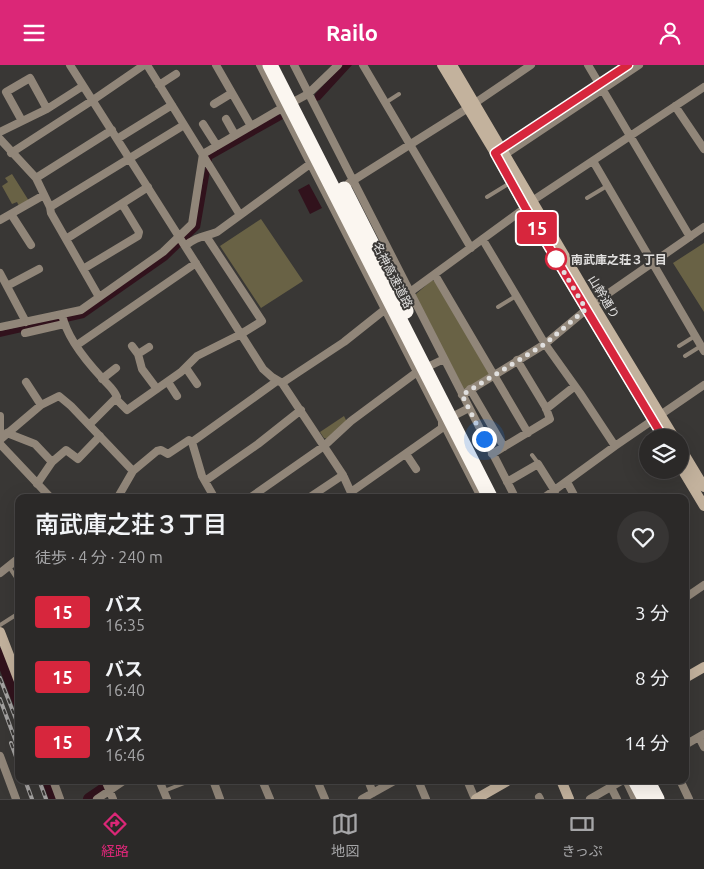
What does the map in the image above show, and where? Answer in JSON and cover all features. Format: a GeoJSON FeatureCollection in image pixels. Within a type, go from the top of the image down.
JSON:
{"type":"FeatureCollection","features":[{"type":"Feature","properties":{"kind":"highway","name":"名神高速道路"},"geometry":{"type":"LineString","coordinates":[[270,65],[488,494]]}},
{"type":"Feature","properties":{"kind":"highway","name":"名神高速道路"},"geometry":{"type":"LineString","coordinates":[[281,65],[500,494]]}},
{"type":"Feature","properties":{"kind":"highway"},"geometry":{"type":"LineString","coordinates":[[637,784],[645,799]]}},
{"type":"Feature","properties":{"kind":"highway"},"geometry":{"type":"LineString","coordinates":[[649,784],[657,799]]}},
{"type":"Feature","properties":{"kind":"street"},"geometry":{"type":"LineString","coordinates":[[70,65],[263,369],[280,382],[301,410],[343,475],[351,494]]}},
{"type":"Feature","properties":{"kind":"street"},"geometry":{"type":"LineString","coordinates":[[12,153],[145,65],[240,215]]}},
{"type":"Feature","properties":{"kind":"street"},"geometry":{"type":"LineString","coordinates":[[216,65],[252,126]]}},
{"type":"Feature","properties":{"kind":"street"},"geometry":{"type":"LineString","coordinates":[[260,65],[479,494]]}},
{"type":"Feature","properties":{"kind":"street"},"geometry":{"type":"LineString","coordinates":[[294,65],[513,494]]}},
{"type":"Feature","properties":{"kind":"street"},"geometry":{"type":"LineString","coordinates":[[182,241],[192,224],[204,156],[235,135],[308,94],[338,65]]}},
{"type":"Feature","properties":{"kind":"street"},"geometry":{"type":"LineString","coordinates":[[363,65],[471,248]]}},
{"type":"Feature","properties":{"kind":"street","name":"山幹通り"},"geometry":{"type":"LineString","coordinates":[[442,65],[471,105]]}},
{"type":"Feature","properties":{"kind":"street","name":"山幹通り"},"geometry":{"type":"LineString","coordinates":[[452,65],[471,105],[589,306],[656,417],[667,429]]}},
{"type":"Feature","properties":{"kind":"street"},"geometry":{"type":"LineString","coordinates":[[588,65],[690,237]]}},
{"type":"Feature","properties":{"kind":"street"},"geometry":{"type":"LineString","coordinates":[[602,86],[628,65]]}},
{"type":"Feature","properties":{"kind":"street"},"geometry":{"type":"LineString","coordinates":[[500,154],[602,86],[639,65]]}},
{"type":"Feature","properties":{"kind":"street"},"geometry":{"type":"LineString","coordinates":[[326,195],[352,181],[471,105],[526,66]]}},
{"type":"Feature","properties":{"kind":"street"},"geometry":{"type":"LineString","coordinates":[[159,85],[176,74]]}},
{"type":"Feature","properties":{"kind":"street"},"geometry":{"type":"LineString","coordinates":[[22,121],[6,92],[30,78],[47,109]]}},
{"type":"Feature","properties":{"kind":"street"},"geometry":{"type":"LineString","coordinates":[[0,132],[47,109],[83,86]]}},
{"type":"Feature","properties":{"kind":"street"},"geometry":{"type":"LineString","coordinates":[[120,494],[133,471],[157,451],[160,450],[168,453],[190,440],[192,441],[344,342],[384,309],[435,275],[529,204],[704,87]]}},
{"type":"Feature","properties":{"kind":"street"},"geometry":{"type":"LineString","coordinates":[[214,104],[232,93]]}},
{"type":"Feature","properties":{"kind":"street"},"geometry":{"type":"LineString","coordinates":[[117,139],[172,105]]}},
{"type":"Feature","properties":{"kind":"street"},"geometry":{"type":"LineString","coordinates":[[676,106],[704,149]]}},
{"type":"Feature","properties":{"kind":"street"},"geometry":{"type":"LineString","coordinates":[[226,119],[235,135]]}},
{"type":"Feature","properties":{"kind":"street"},"geometry":{"type":"LineString","coordinates":[[204,124],[217,146]]}},
{"type":"Feature","properties":{"kind":"street"},"geometry":{"type":"LineString","coordinates":[[50,207],[130,160],[184,125]]}},
{"type":"Feature","properties":{"kind":"street"},"geometry":{"type":"LineString","coordinates":[[36,178],[112,130]]}},
{"type":"Feature","properties":{"kind":"street"},"geometry":{"type":"LineString","coordinates":[[1,143],[36,178],[51,213],[99,297]]}},
{"type":"Feature","properties":{"kind":"street","name":"山幹通り"},"geometry":{"type":"LineString","coordinates":[[500,154],[511,182],[529,204]]}},
{"type":"Feature","properties":{"kind":"street"},"geometry":{"type":"LineString","coordinates":[[593,161],[703,348]]}},
{"type":"Feature","properties":{"kind":"street"},"geometry":{"type":"LineString","coordinates":[[25,333],[81,309],[162,252],[182,241],[217,232],[310,164]]}},
{"type":"Feature","properties":{"kind":"street"},"geometry":{"type":"LineString","coordinates":[[66,239],[148,187]]}},
{"type":"Feature","properties":{"kind":"street"},"geometry":{"type":"LineString","coordinates":[[0,220],[44,195]]}},
{"type":"Feature","properties":{"kind":"street"},"geometry":{"type":"LineString","coordinates":[[83,269],[138,236],[139,232],[122,204]]}},
{"type":"Feature","properties":{"kind":"street"},"geometry":{"type":"LineString","coordinates":[[11,213],[30,245]]}},
{"type":"Feature","properties":{"kind":"street"},"geometry":{"type":"LineString","coordinates":[[462,395],[545,344],[589,306],[704,227]]}},
{"type":"Feature","properties":{"kind":"street"},"geometry":{"type":"LineString","coordinates":[[63,318],[76,345],[102,379],[116,393],[116,399],[127,410],[168,382],[204,351],[241,334],[262,321],[206,236]]}},
{"type":"Feature","properties":{"kind":"street"},"geometry":{"type":"LineString","coordinates":[[483,239],[545,344],[615,446]]}},
{"type":"Feature","properties":{"kind":"street"},"geometry":{"type":"LineString","coordinates":[[76,345],[196,263]]}},
{"type":"Feature","properties":{"kind":"street"},"geometry":{"type":"LineString","coordinates":[[5,287],[39,269]]}},
{"type":"Feature","properties":{"kind":"street"},"geometry":{"type":"LineString","coordinates":[[0,273],[5,287],[26,321]]}},
{"type":"Feature","properties":{"kind":"street"},"geometry":{"type":"LineString","coordinates":[[435,275],[528,433]]}},
{"type":"Feature","properties":{"kind":"street"},"geometry":{"type":"LineString","coordinates":[[0,327],[26,321],[63,318]]}},
{"type":"Feature","properties":{"kind":"street"},"geometry":{"type":"LineString","coordinates":[[132,346],[138,354],[142,369],[157,389]]}},
{"type":"Feature","properties":{"kind":"street"},"geometry":{"type":"LineString","coordinates":[[138,354],[149,347]]}},
{"type":"Feature","properties":{"kind":"street"},"geometry":{"type":"LineString","coordinates":[[255,494],[324,446],[351,421],[417,373],[444,359]]}},
{"type":"Feature","properties":{"kind":"street"},"geometry":{"type":"LineString","coordinates":[[492,454],[550,419],[517,360]]}},
{"type":"Feature","properties":{"kind":"street"},"geometry":{"type":"LineString","coordinates":[[102,379],[116,367]]}},
{"type":"Feature","properties":{"kind":"street"},"geometry":{"type":"LineString","coordinates":[[186,368],[197,384]]}},
{"type":"Feature","properties":{"kind":"street"},"geometry":{"type":"LineString","coordinates":[[26,382],[41,405]]}},
{"type":"Feature","properties":{"kind":"street"},"geometry":{"type":"LineString","coordinates":[[168,382],[177,396]]}},
{"type":"Feature","properties":{"kind":"street"},"geometry":{"type":"LineString","coordinates":[[550,494],[615,446],[704,385]]}},
{"type":"Feature","properties":{"kind":"street"},"geometry":{"type":"LineString","coordinates":[[546,409],[575,386]]}},
{"type":"Feature","properties":{"kind":"street"},"geometry":{"type":"LineString","coordinates":[[470,389],[504,447]]}},
{"type":"Feature","properties":{"kind":"street"},"geometry":{"type":"LineString","coordinates":[[2,440],[41,405],[59,396],[90,425],[133,471]]}},
{"type":"Feature","properties":{"kind":"street"},"geometry":{"type":"LineString","coordinates":[[90,425],[116,399]]}},
{"type":"Feature","properties":{"kind":"street"},"geometry":{"type":"LineString","coordinates":[[442,421],[469,408]]}},
{"type":"Feature","properties":{"kind":"street"},"geometry":{"type":"LineString","coordinates":[[205,481],[258,444],[301,410]]}},
{"type":"Feature","properties":{"kind":"street"},"geometry":{"type":"LineString","coordinates":[[0,416],[2,440],[47,494]]}},
{"type":"Feature","properties":{"kind":"street","name":"山幹通り"},"geometry":{"type":"LineString","coordinates":[[656,417],[660,429]]}},
{"type":"Feature","properties":{"kind":"street"},"geometry":{"type":"LineString","coordinates":[[355,494],[442,429],[442,421]]}},
{"type":"Feature","properties":{"kind":"street"},"geometry":{"type":"LineString","coordinates":[[37,484],[52,462],[66,451],[78,459],[100,437]]}},
{"type":"Feature","properties":{"kind":"street"},"geometry":{"type":"LineString","coordinates":[[2,440],[35,444],[52,462]]}},
{"type":"Feature","properties":{"kind":"street"},"geometry":{"type":"LineString","coordinates":[[192,441],[198,466],[210,494]]}},
{"type":"Feature","properties":{"kind":"street"},"geometry":{"type":"LineString","coordinates":[[406,454],[416,469]]}},
{"type":"Feature","properties":{"kind":"street"},"geometry":{"type":"LineString","coordinates":[[689,462],[704,487]]}},
{"type":"Feature","properties":{"kind":"street"},"geometry":{"type":"LineString","coordinates":[[507,482],[538,464],[555,491]]}},
{"type":"Feature","properties":{"kind":"street"},"geometry":{"type":"LineString","coordinates":[[314,494],[343,475]]}},
{"type":"Feature","properties":{"kind":"street"},"geometry":{"type":"LineString","coordinates":[[688,479],[704,506]]}},
{"type":"Feature","properties":{"kind":"street"},"geometry":{"type":"LineString","coordinates":[[567,482],[573,494]]}},
{"type":"Feature","properties":{"kind":"street"},"geometry":{"type":"LineString","coordinates":[[0,573],[15,561]]}},
{"type":"Feature","properties":{"kind":"street"},"geometry":{"type":"LineString","coordinates":[[689,595],[704,585]]}},
{"type":"Feature","properties":{"kind":"street"},"geometry":{"type":"LineString","coordinates":[[0,632],[15,671]]}},
{"type":"Feature","properties":{"kind":"street"},"geometry":{"type":"LineString","coordinates":[[689,676],[704,667]]}},
{"type":"Feature","properties":{"kind":"street"},"geometry":{"type":"LineString","coordinates":[[689,743],[701,736],[704,747]]}},
{"type":"Feature","properties":{"kind":"street"},"geometry":{"type":"LineString","coordinates":[[0,756],[16,799]]}},
{"type":"Feature","properties":{"kind":"street"},"geometry":{"type":"LineString","coordinates":[[54,784],[60,799]]}},
{"type":"Feature","properties":{"kind":"street"},"geometry":{"type":"LineString","coordinates":[[214,784],[220,799]]}},
{"type":"Feature","properties":{"kind":"street"},"geometry":{"type":"LineString","coordinates":[[264,784],[270,799]]}},
{"type":"Feature","properties":{"kind":"street"},"geometry":{"type":"LineString","coordinates":[[319,784],[325,799]]}},
{"type":"Feature","properties":{"kind":"street"},"geometry":{"type":"LineString","coordinates":[[370,784],[373,793]]}},
{"type":"Feature","properties":{"kind":"street"},"geometry":{"type":"LineString","coordinates":[[362,799],[389,784]]}},
{"type":"Feature","properties":{"kind":"street"},"geometry":{"type":"LineString","coordinates":[[420,784],[426,799]]}},
{"type":"Feature","properties":{"kind":"street"},"geometry":{"type":"LineString","coordinates":[[469,784],[476,799],[502,784]]}},
{"type":"Feature","properties":{"kind":"street"},"geometry":{"type":"LineString","coordinates":[[562,784],[569,799]]}},
{"type":"Feature","properties":{"kind":"street"},"geometry":{"type":"LineString","coordinates":[[590,799],[617,784]]}},
{"type":"Feature","properties":{"kind":"street"},"geometry":{"type":"LineString","coordinates":[[626,784],[635,799]]}},
{"type":"Feature","properties":{"kind":"street"},"geometry":{"type":"LineString","coordinates":[[658,784],[665,799]]}},
{"type":"Feature","properties":{"kind":"street"},"geometry":{"type":"LineString","coordinates":[[682,784],[689,799]]}},
{"type":"Feature","properties":{"kind":"street"},"geometry":{"type":"LineString","coordinates":[[97,799],[108,786],[113,799]]}},
{"type":"Feature","properties":{"kind":"street"},"geometry":{"type":"LineString","coordinates":[[611,787],[616,799]]}},
{"type":"Feature","properties":{"kind":"lane"},"geometry":{"type":"LineString","coordinates":[[386,103],[399,94]]}},
{"type":"Feature","properties":{"kind":"lane"},"geometry":{"type":"LineString","coordinates":[[486,197],[511,182]]}},
{"type":"Feature","properties":{"kind":"lane"},"geometry":{"type":"LineString","coordinates":[[587,198],[607,186]]}},
{"type":"Feature","properties":{"kind":"lane"},"geometry":{"type":"LineString","coordinates":[[498,307],[516,296]]}},
{"type":"Feature","properties":{"kind":"lane"},"geometry":{"type":"LineString","coordinates":[[679,346],[695,336]]}},
{"type":"Feature","properties":{"kind":"lane"},"geometry":{"type":"LineString","coordinates":[[685,356],[703,348]]}},
{"type":"Feature","properties":{"kind":"lane"},"geometry":{"type":"LineString","coordinates":[[532,455],[538,464]]}},
{"type":"Feature","properties":{"kind":"lane"},"geometry":{"type":"LineString","coordinates":[[8,567],[15,577]]}},
{"type":"Feature","properties":{"kind":"lane"},"geometry":{"type":"LineString","coordinates":[[0,625],[15,616]]}},
{"type":"Feature","properties":{"kind":"lane"},"geometry":{"type":"LineString","coordinates":[[165,795],[184,784]]}},
{"type":"Feature","properties":{"kind":"shaded area"},"geometry":{"type":"Polygon","coordinates":[[[343,65],[352,65],[320,100],[316,101],[314,98],[315,94],[343,65]]]}},
{"type":"Feature","properties":{"kind":"shaded area"},"geometry":{"type":"Polygon","coordinates":[[[278,114],[283,119],[212,159],[200,228],[167,260],[84,318],[0,337],[0,331],[82,313],[194,226],[208,155],[278,114]]]}},
{"type":"Feature","properties":{"kind":"shaded area"},"geometry":{"type":"Polygon","coordinates":[[[12,174],[29,201],[19,206],[17,202],[12,204],[2,186],[8,182],[5,178],[12,174]]]}},
{"type":"Feature","properties":{"kind":"shaded area"},"geometry":{"type":"Polygon","coordinates":[[[309,184],[322,208],[310,214],[298,190],[309,184]]]}},
{"type":"Feature","properties":{"kind":"shaded area"},"geometry":{"type":"Polygon","coordinates":[[[261,219],[303,281],[261,308],[220,246],[261,219]]]}},
{"type":"Feature","properties":{"kind":"shaded area"},"geometry":{"type":"Polygon","coordinates":[[[704,243],[704,312],[673,263],[704,243]]]}},
{"type":"Feature","properties":{"kind":"shaded area"},"geometry":{"type":"Polygon","coordinates":[[[432,280],[436,282],[489,371],[489,374],[466,389],[463,388],[415,295],[432,280]]]}},
{"type":"Feature","properties":{"kind":"shaded area"},"geometry":{"type":"Polygon","coordinates":[[[344,416],[347,422],[328,439],[324,438],[320,432],[344,416]]]}},
{"type":"Feature","properties":{"kind":"waterway"},"geometry":{"type":"LineString","coordinates":[[0,654],[15,693]]}},
{"type":"Feature","properties":{"kind":"waterway"},"geometry":{"type":"LineString","coordinates":[[49,784],[55,799]]}},
{"type":"Feature","properties":{"kind":"waterway"},"geometry":{"type":"LineString","coordinates":[[89,799],[111,784]]}},
{"type":"Feature","properties":{"kind":"railway"},"geometry":{"type":"LineString","coordinates":[[0,678],[15,717]]}},
{"type":"Feature","properties":{"kind":"railway"},"geometry":{"type":"LineString","coordinates":[[0,699],[15,739]]}},
{"type":"Feature","properties":{"kind":"railway"},"geometry":{"type":"LineString","coordinates":[[11,743],[15,754]]}},
{"type":"Feature","properties":{"kind":"railway"},"geometry":{"type":"LineString","coordinates":[[26,784],[32,799]]}},
{"type":"Feature","properties":{"kind":"railway"},"geometry":{"type":"LineString","coordinates":[[40,784],[46,799]]}},
{"type":"Feature","properties":{"kind":"bus line","name":"15"},"geometry":{"type":"LineString","coordinates":[[628,65],[495,153],[525,207],[658,429]]}},
{"type":"Feature","properties":{"kind":"place","name":"南武庫之荘３丁目"},"geometry":{"type":"Point","coordinates":[556,259]}},
{"type":"Feature","properties":{"kind":"route"},"geometry":{"type":"LineString","coordinates":[[484,439],[462,395],[545,344],[586,309],[556,259]]}}]}
